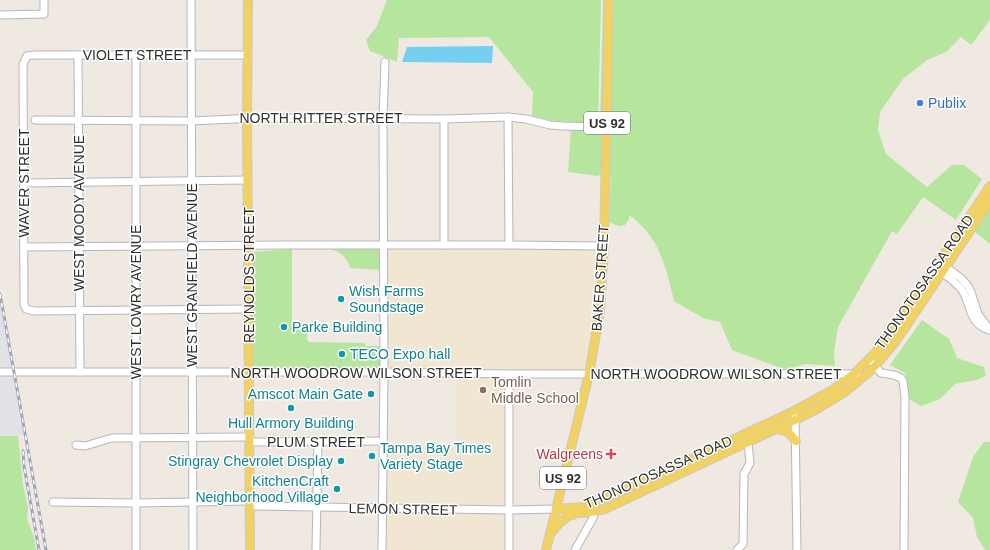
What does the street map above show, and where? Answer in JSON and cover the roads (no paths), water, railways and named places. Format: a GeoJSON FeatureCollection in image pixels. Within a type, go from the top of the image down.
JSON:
{"type":"FeatureCollection","features":[{"type":"Feature","properties":{"kind":"main road","name":"REYNOLDS STREET"},"geometry":{"type":"LineString","coordinates":[[248,0],[247,118],[250,550]]}},
{"type":"Feature","properties":{"kind":"main road","name":"BAKER STREET"},"geometry":{"type":"LineString","coordinates":[[546,550],[589,374],[600,311],[604,246],[609,0]]}},
{"type":"Feature","properties":{"kind":"main road","name":"THONOTOSASSA ROAD"},"geometry":{"type":"LineString","coordinates":[[556,509],[583,507],[605,499],[836,398],[868,373],[896,341],[990,186]]}},
{"type":"Feature","properties":{"kind":"main road","name":"THONOTOSASSA ROAD"},"geometry":{"type":"LineString","coordinates":[[556,509],[576,514],[605,509],[776,429],[831,391],[854,374],[890,335],[990,201]]}},
{"type":"Feature","properties":{"kind":"main road"},"geometry":{"type":"LineString","coordinates":[[776,429],[788,432],[796,441]]}},
{"type":"Feature","properties":{"kind":"main road"},"geometry":{"type":"LineString","coordinates":[[583,507],[594,512],[605,499]]}},
{"type":"Feature","properties":{"kind":"main road"},"geometry":{"type":"LineString","coordinates":[[550,534],[560,521],[576,514]]}},
{"type":"Feature","properties":{"kind":"street"},"geometry":{"type":"LineString","coordinates":[[0,15],[44,14],[44,0]]}},
{"type":"Feature","properties":{"kind":"street","name":"WEST GRANFIELD AVENUE"},"geometry":{"type":"LineString","coordinates":[[191,0],[193,550]]}},
{"type":"Feature","properties":{"kind":"street","name":"WEST MOODY AVENUE"},"geometry":{"type":"LineString","coordinates":[[78,55],[80,372]]}},
{"type":"Feature","properties":{"kind":"street","name":"WEST LOWRY AVENUE"},"geometry":{"type":"LineString","coordinates":[[136,55],[136,550]]}},
{"type":"Feature","properties":{"kind":"street","name":"VIOLET STREET"},"geometry":{"type":"LineString","coordinates":[[27,56],[248,55]]}},
{"type":"Feature","properties":{"kind":"street","name":"WAVER STREET"},"geometry":{"type":"LineString","coordinates":[[27,56],[23,64],[24,304],[26,309],[34,311],[80,310]]}},
{"type":"Feature","properties":{"kind":"street"},"geometry":{"type":"LineString","coordinates":[[382,550],[384,372],[383,118],[385,62]]}},
{"type":"Feature","properties":{"kind":"street"},"geometry":{"type":"LineString","coordinates":[[508,117],[509,245]]}},
{"type":"Feature","properties":{"kind":"street","name":"NORTH RITTER STREET"},"geometry":{"type":"LineString","coordinates":[[36,120],[191,121],[247,118],[444,119],[508,117],[526,119],[556,126],[607,127]]}},
{"type":"Feature","properties":{"kind":"street"},"geometry":{"type":"LineString","coordinates":[[444,119],[444,245]]}},
{"type":"Feature","properties":{"kind":"street"},"geometry":{"type":"LineString","coordinates":[[24,183],[248,180]]}},
{"type":"Feature","properties":{"kind":"street"},"geometry":{"type":"LineString","coordinates":[[24,247],[249,245],[604,246]]}},
{"type":"Feature","properties":{"kind":"street"},"geometry":{"type":"LineString","coordinates":[[941,267],[962,290],[973,310],[978,324],[983,328],[990,330]]}},
{"type":"Feature","properties":{"kind":"street"},"geometry":{"type":"LineString","coordinates":[[80,310],[249,309]]}},
{"type":"Feature","properties":{"kind":"street"},"geometry":{"type":"LineString","coordinates":[[869,359],[881,373],[894,375],[901,378],[903,381],[905,397],[904,550]]}},
{"type":"Feature","properties":{"kind":"street","name":"NORTH WOODROW WILSON STREET"},"geometry":{"type":"LineString","coordinates":[[0,372],[384,372],[509,374],[868,373]]}},
{"type":"Feature","properties":{"kind":"street"},"geometry":{"type":"LineString","coordinates":[[509,374],[510,550]]}},
{"type":"Feature","properties":{"kind":"street"},"geometry":{"type":"LineString","coordinates":[[795,415],[797,550]]}},
{"type":"Feature","properties":{"kind":"street","name":"PLUM STREET"},"geometry":{"type":"LineString","coordinates":[[136,438],[193,437],[318,441],[383,441]]}},
{"type":"Feature","properties":{"kind":"street"},"geometry":{"type":"LineString","coordinates":[[76,445],[85,446],[112,438],[136,438]]}},
{"type":"Feature","properties":{"kind":"street"},"geometry":{"type":"LineString","coordinates":[[316,550],[318,441]]}},
{"type":"Feature","properties":{"kind":"street"},"geometry":{"type":"LineString","coordinates":[[737,550],[743,544],[744,474],[750,463],[748,442]]}},
{"type":"Feature","properties":{"kind":"street"},"geometry":{"type":"LineString","coordinates":[[53,502],[136,503]]}},
{"type":"Feature","properties":{"kind":"street","name":"LEMON STREET"},"geometry":{"type":"LineString","coordinates":[[136,503],[193,502],[316,508],[556,509]]}},
{"type":"Feature","properties":{"kind":"street"},"geometry":{"type":"LineString","coordinates":[[575,550],[593,518],[594,512]]}},
{"type":"Feature","properties":{"kind":"water"},"geometry":{"type":"Polygon","coordinates":[[[493,46],[492,63],[402,62],[407,47],[493,46]]]}},
{"type":"Feature","properties":{"kind":"railway"},"geometry":{"type":"LineString","coordinates":[[0,294],[46,550]]}},
{"type":"Feature","properties":{"kind":"railway"},"geometry":{"type":"LineString","coordinates":[[23,451],[24,466],[39,550]]}},
{"type":"Feature","properties":{"kind":"place","name":"Publix"},"geometry":{"type":"Point","coordinates":[920,103]}},
{"type":"Feature","properties":{"kind":"place","name":"Wish Farms Soundstage"},"geometry":{"type":"Point","coordinates":[341,299]}},
{"type":"Feature","properties":{"kind":"place","name":"Parke Building"},"geometry":{"type":"Point","coordinates":[284,327]}},
{"type":"Feature","properties":{"kind":"place","name":"TECO Expo hall"},"geometry":{"type":"Point","coordinates":[342,354]}},
{"type":"Feature","properties":{"kind":"place","name":"Tomlin Middle School"},"geometry":{"type":"Point","coordinates":[483,390]}},
{"type":"Feature","properties":{"kind":"place","name":"Amscot Main Gate"},"geometry":{"type":"Point","coordinates":[371,394]}},
{"type":"Feature","properties":{"kind":"place","name":"Hull Armory Building"},"geometry":{"type":"Point","coordinates":[291,408]}},
{"type":"Feature","properties":{"kind":"place","name":"Walgreens"},"geometry":{"type":"Point","coordinates":[611,454]}},
{"type":"Feature","properties":{"kind":"place","name":"Tampa Bay Times Variety Stage"},"geometry":{"type":"Point","coordinates":[372,456]}},
{"type":"Feature","properties":{"kind":"place","name":"Stingray Chevrolet Display"},"geometry":{"type":"Point","coordinates":[341,461]}},
{"type":"Feature","properties":{"kind":"place","name":"KitchenCraft Neighborhood Village"},"geometry":{"type":"Point","coordinates":[337,489]}}]}
